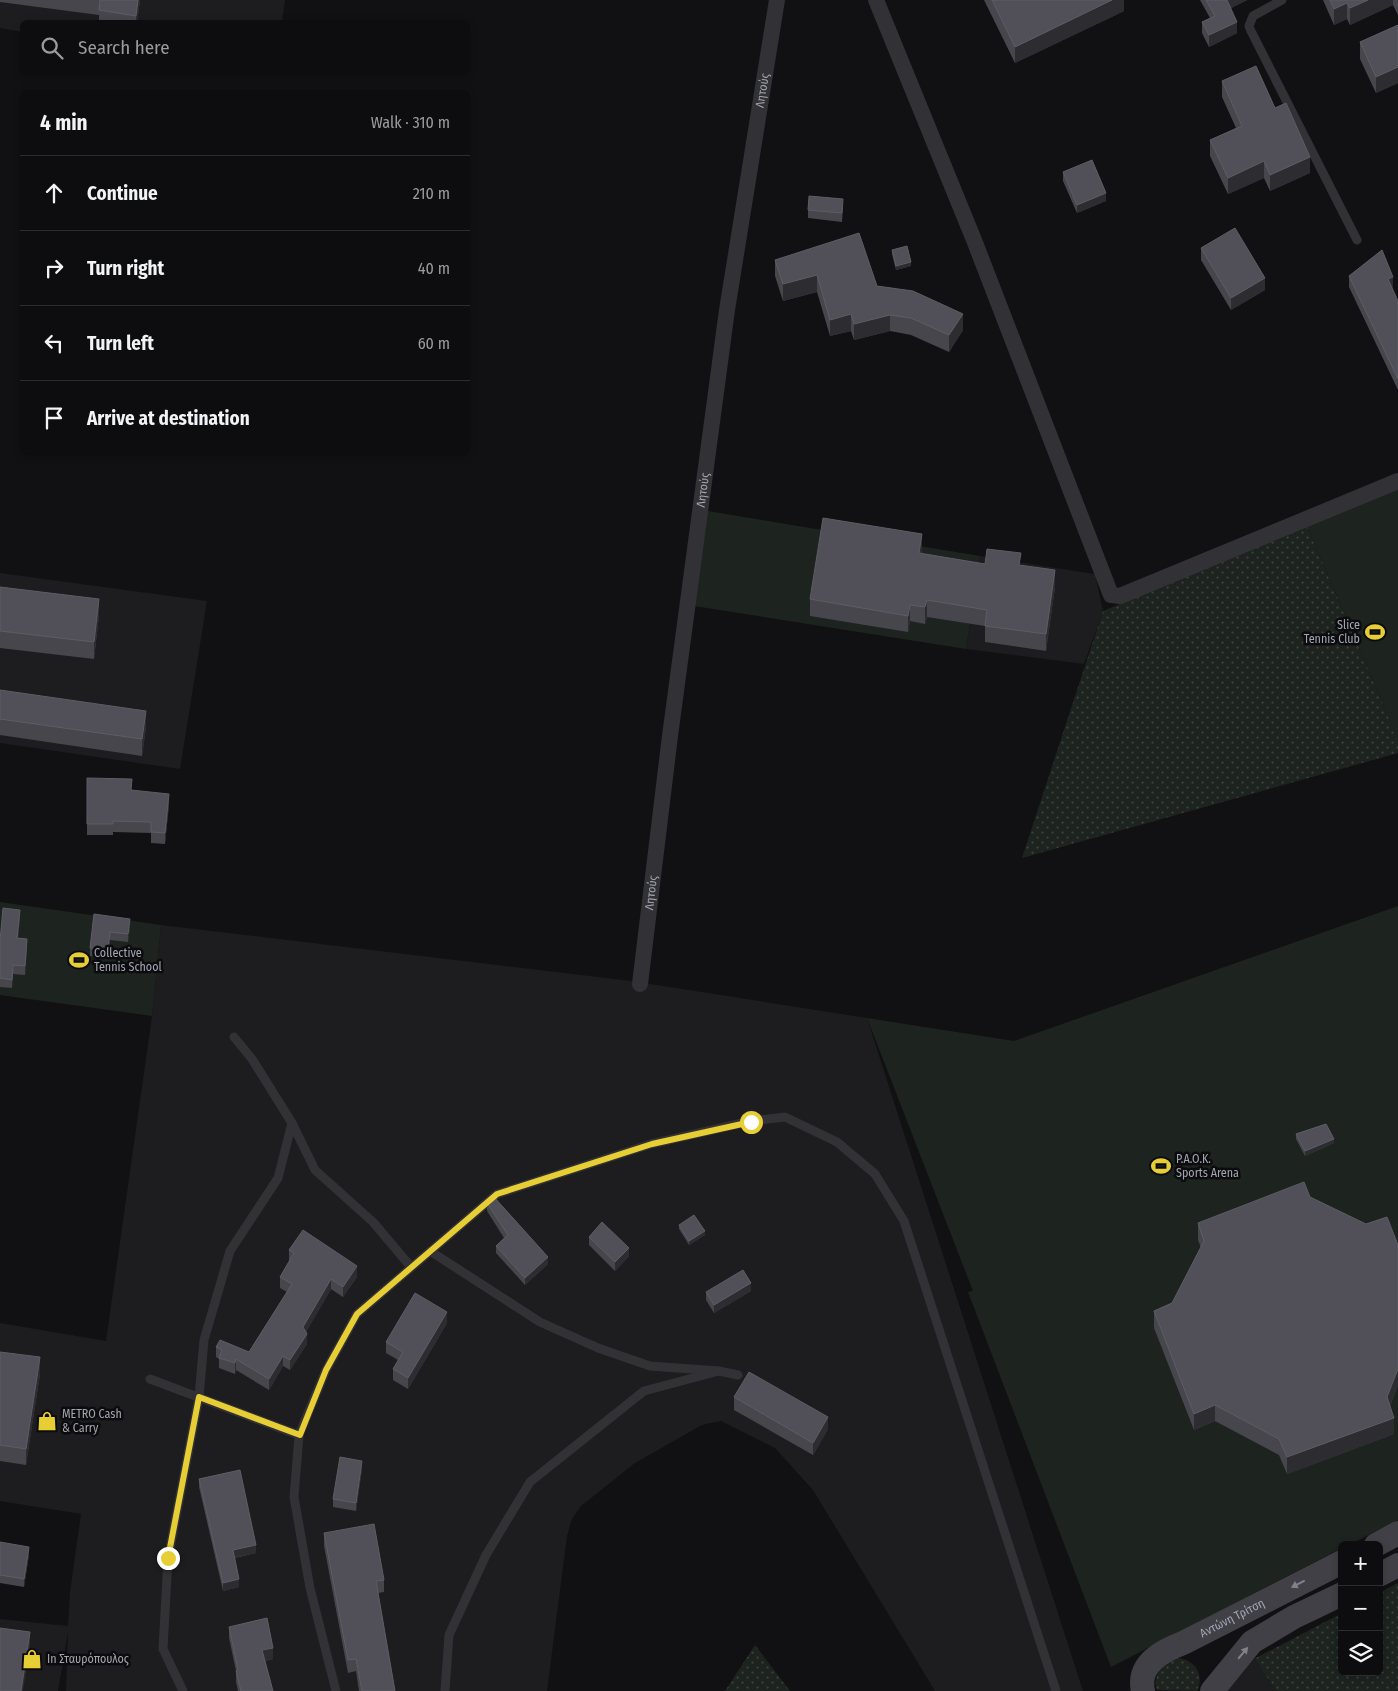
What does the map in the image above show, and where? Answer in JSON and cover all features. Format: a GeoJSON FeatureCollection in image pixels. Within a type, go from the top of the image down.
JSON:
{"type":"FeatureCollection","features":[{"type":"Feature","properties":{"kind":"street","name":"Λητούς"},"geometry":{"type":"LineString","coordinates":[[640,984],[670,736],[726,310],[778,0]]}},
{"type":"Feature","properties":{"kind":"street"},"geometry":{"type":"LineString","coordinates":[[876,0],[974,240],[1112,595],[1120,596],[1398,480]]}},
{"type":"Feature","properties":{"kind":"street"},"geometry":{"type":"LineString","coordinates":[[1383,1541],[1398,1533]]}},
{"type":"Feature","properties":{"kind":"street","name":"Αντώνη Τρίτση"},"geometry":{"type":"LineString","coordinates":[[1143,1691],[1143,1676],[1146,1668],[1158,1655],[1338,1564]]}},
{"type":"Feature","properties":{"kind":"street"},"geometry":{"type":"LineString","coordinates":[[1383,1573],[1398,1565]]}},
{"type":"Feature","properties":{"kind":"street"},"geometry":{"type":"LineString","coordinates":[[1212,1691],[1252,1642],[1338,1596]]}},
{"type":"Feature","properties":{"kind":"lane"},"geometry":{"type":"LineString","coordinates":[[1282,0],[1253,16],[1249,26],[1357,240]]}},
{"type":"Feature","properties":{"kind":"lane"},"geometry":{"type":"LineString","coordinates":[[234,1037],[252,1060],[292,1123],[315,1170],[373,1222],[410,1266]]}},
{"type":"Feature","properties":{"kind":"lane"},"geometry":{"type":"LineString","coordinates":[[336,1691],[310,1588],[294,1497],[300,1435],[326,1370],[357,1314],[410,1266],[497,1194],[652,1144],[751,1122],[784,1117],[837,1142],[875,1174],[904,1221],[1056,1691]]}},
{"type":"Feature","properties":{"kind":"lane"},"geometry":{"type":"LineString","coordinates":[[183,1691],[163,1648],[168,1558],[199,1397],[204,1340],[230,1250],[278,1178],[292,1123]]}},
{"type":"Feature","properties":{"kind":"lane"},"geometry":{"type":"LineString","coordinates":[[430,1251],[540,1322],[598,1348],[650,1366],[718,1371],[738,1375]]}},
{"type":"Feature","properties":{"kind":"lane"},"geometry":{"type":"LineString","coordinates":[[445,1691],[449,1635],[486,1555],[530,1482],[644,1391],[718,1371]]}},
{"type":"Feature","properties":{"kind":"lane"},"geometry":{"type":"LineString","coordinates":[[150,1379],[300,1435]]}},
{"type":"Feature","properties":{"kind":"shaded area"},"geometry":{"type":"Polygon","coordinates":[[[0,0],[285,0],[282,20],[20,20],[20,32],[0,28],[0,0]]]}},
{"type":"Feature","properties":{"kind":"shaded area","name":"Slice Tennis Club"},"geometry":{"type":"Polygon","coordinates":[[[1398,487],[1398,739],[1307,526],[1398,487]]]}},
{"type":"Feature","properties":{"kind":"shaded area"},"geometry":{"type":"Polygon","coordinates":[[[708,511],[980,556],[966,649],[694,606],[708,511]]]}},
{"type":"Feature","properties":{"kind":"shaded area"},"geometry":{"type":"Polygon","coordinates":[[[1307,526],[1398,739],[1398,753],[1022,858],[1103,611],[1307,526]]]}},
{"type":"Feature","properties":{"kind":"shaded area"},"geometry":{"type":"Polygon","coordinates":[[[980,556],[1095,574],[1103,611],[1084,664],[966,649],[980,556]]]}},
{"type":"Feature","properties":{"kind":"shaded area"},"geometry":{"type":"Polygon","coordinates":[[[0,573],[207,601],[180,769],[0,743],[0,573]]]}},
{"type":"Feature","properties":{"kind":"shaded area","name":"Collective Tennis School"},"geometry":{"type":"Polygon","coordinates":[[[0,902],[161,925],[152,1016],[0,995],[0,902]]]}},
{"type":"Feature","properties":{"kind":"shaded area","name":"P.A.O.K. Sports Arena"},"geometry":{"type":"Polygon","coordinates":[[[1398,906],[1398,1520],[1357,1541],[1338,1541],[1338,1550],[1111,1667],[968,1292],[973,1291],[867,1018],[1014,1041],[1398,906]]]}},
{"type":"Feature","properties":{"kind":"shaded area"},"geometry":{"type":"Polygon","coordinates":[[[161,925],[631,981],[867,1018],[1083,1691],[935,1691],[813,1490],[775,1448],[721,1421],[702,1425],[635,1463],[581,1506],[572,1519],[567,1536],[547,1691],[66,1691],[68,1632],[58,1691],[0,1691],[0,1619],[68,1626],[70,1592],[81,1514],[0,1501],[0,1323],[106,1341],[152,1016],[161,925]]]}},
{"type":"Feature","properties":{"kind":"shaded area"},"geometry":{"type":"Polygon","coordinates":[[[1398,1583],[1398,1691],[1277,1691],[1254,1659],[1338,1615],[1338,1676],[1383,1676],[1383,1591],[1398,1583]]]}},
{"type":"Feature","properties":{"kind":"shaded area"},"geometry":{"type":"Polygon","coordinates":[[[755,1645],[790,1691],[725,1691],[755,1645]]]}},
{"type":"Feature","properties":{"kind":"shaded area"},"geometry":{"type":"Polygon","coordinates":[[[1177,1658],[1188,1661],[1196,1668],[1200,1679],[1197,1691],[1157,1690],[1155,1683],[1159,1668],[1177,1658]]]}},
{"type":"Feature","properties":{"kind":"shaded area"},"geometry":{"type":"Polygon","coordinates":[[[1254,1659],[1277,1691],[1222,1691],[1254,1659]]]}},
{"type":"Feature","properties":{"kind":"building"},"geometry":{"type":"Polygon","coordinates":[[[100,0],[138,0],[136,16],[99,10],[100,0]]]}},
{"type":"Feature","properties":{"kind":"building"},"geometry":{"type":"Polygon","coordinates":[[[992,0],[1112,0],[1015,47],[992,0]]]}},
{"type":"Feature","properties":{"kind":"building"},"geometry":{"type":"Polygon","coordinates":[[[1206,0],[1227,0],[1237,22],[1209,35],[1202,22],[1215,16],[1206,0]]]}},
{"type":"Feature","properties":{"kind":"building"},"geometry":{"type":"Polygon","coordinates":[[[1330,0],[1368,0],[1350,8],[1347,3],[1334,9],[1330,0]]]}},
{"type":"Feature","properties":{"kind":"building"},"geometry":{"type":"Polygon","coordinates":[[[1398,25],[1398,67],[1376,77],[1360,42],[1398,25]]]}},
{"type":"Feature","properties":{"kind":"building"},"geometry":{"type":"Polygon","coordinates":[[[1256,66],[1275,108],[1286,103],[1310,157],[1270,175],[1264,161],[1228,178],[1210,140],[1242,126],[1222,81],[1256,66]]]}},
{"type":"Feature","properties":{"kind":"building"},"geometry":{"type":"Polygon","coordinates":[[[1092,160],[1106,193],[1077,205],[1063,172],[1092,160]]]}},
{"type":"Feature","properties":{"kind":"building"},"geometry":{"type":"Polygon","coordinates":[[[809,196],[843,199],[842,213],[808,210],[809,196]]]}},
{"type":"Feature","properties":{"kind":"building"},"geometry":{"type":"Polygon","coordinates":[[[1235,228],[1265,278],[1231,298],[1201,248],[1235,228]]]}},
{"type":"Feature","properties":{"kind":"building"},"geometry":{"type":"Polygon","coordinates":[[[859,233],[877,286],[913,291],[963,314],[949,335],[911,318],[890,315],[854,324],[851,314],[830,320],[817,275],[783,284],[775,260],[859,233]]]}},
{"type":"Feature","properties":{"kind":"building"},"geometry":{"type":"Polygon","coordinates":[[[907,246],[911,262],[896,266],[892,250],[907,246]]]}},
{"type":"Feature","properties":{"kind":"building"},"geometry":{"type":"Polygon","coordinates":[[[1382,250],[1393,277],[1388,279],[1398,301],[1398,379],[1349,276],[1382,250]]]}},
{"type":"Feature","properties":{"kind":"building"},"geometry":{"type":"Polygon","coordinates":[[[823,518],[922,534],[919,553],[985,564],[987,549],[1021,553],[1019,565],[1055,570],[1046,634],[985,626],[987,610],[927,600],[925,607],[910,605],[908,616],[810,599],[823,518]]]}},
{"type":"Feature","properties":{"kind":"building"},"geometry":{"type":"Polygon","coordinates":[[[0,587],[99,599],[94,642],[0,631],[0,587]]]}},
{"type":"Feature","properties":{"kind":"building"},"geometry":{"type":"Polygon","coordinates":[[[0,690],[146,711],[142,739],[0,719],[0,690]]]}},
{"type":"Feature","properties":{"kind":"building"},"geometry":{"type":"Polygon","coordinates":[[[87,778],[132,779],[131,790],[169,794],[165,833],[151,832],[151,822],[113,821],[113,824],[87,824],[87,778]]]}},
{"type":"Feature","properties":{"kind":"building"},"geometry":{"type":"Polygon","coordinates":[[[3,908],[20,910],[17,938],[27,939],[25,966],[13,965],[12,980],[0,978],[0,941],[3,908]]]}},
{"type":"Feature","properties":{"kind":"building"},"geometry":{"type":"Polygon","coordinates":[[[94,914],[130,919],[128,934],[110,932],[108,950],[90,948],[94,914]]]}},
{"type":"Feature","properties":{"kind":"building"},"geometry":{"type":"Polygon","coordinates":[[[1326,1124],[1334,1139],[1305,1151],[1296,1134],[1326,1124]]]}},
{"type":"Feature","properties":{"kind":"building"},"geometry":{"type":"Polygon","coordinates":[[[1304,1182],[1310,1197],[1366,1224],[1387,1217],[1398,1245],[1398,1369],[1387,1397],[1394,1418],[1287,1457],[1279,1439],[1215,1405],[1194,1414],[1154,1311],[1172,1303],[1204,1241],[1198,1223],[1304,1182]]]}},
{"type":"Feature","properties":{"kind":"building"},"geometry":{"type":"Polygon","coordinates":[[[494,1197],[548,1257],[525,1278],[496,1246],[508,1235],[487,1203],[494,1197]]]}},
{"type":"Feature","properties":{"kind":"building"},"geometry":{"type":"Polygon","coordinates":[[[694,1215],[705,1231],[689,1241],[679,1225],[694,1215]]]}},
{"type":"Feature","properties":{"kind":"building"},"geometry":{"type":"Polygon","coordinates":[[[602,1222],[629,1248],[615,1262],[589,1237],[602,1222]]]}},
{"type":"Feature","properties":{"kind":"building"},"geometry":{"type":"Polygon","coordinates":[[[303,1230],[357,1266],[343,1287],[331,1279],[303,1327],[307,1334],[290,1360],[283,1356],[269,1379],[236,1359],[235,1363],[219,1358],[222,1350],[216,1347],[220,1340],[249,1352],[292,1284],[280,1277],[294,1253],[289,1250],[303,1230]]]}},
{"type":"Feature","properties":{"kind":"building"},"geometry":{"type":"Polygon","coordinates":[[[743,1270],[751,1283],[714,1305],[706,1292],[743,1270]]]}},
{"type":"Feature","properties":{"kind":"building"},"geometry":{"type":"Polygon","coordinates":[[[415,1293],[447,1312],[408,1378],[393,1369],[403,1352],[386,1342],[415,1293]]]}},
{"type":"Feature","properties":{"kind":"building"},"geometry":{"type":"Polygon","coordinates":[[[0,1352],[40,1357],[26,1449],[0,1445],[0,1352]]]}},
{"type":"Feature","properties":{"kind":"building"},"geometry":{"type":"Polygon","coordinates":[[[749,1372],[828,1417],[813,1443],[734,1397],[749,1372]]]}},
{"type":"Feature","properties":{"kind":"building"},"geometry":{"type":"Polygon","coordinates":[[[340,1457],[362,1461],[356,1503],[333,1499],[340,1457]]]}},
{"type":"Feature","properties":{"kind":"building"},"geometry":{"type":"Polygon","coordinates":[[[240,1470],[256,1545],[233,1550],[239,1579],[223,1583],[199,1479],[240,1470]]]}},
{"type":"Feature","properties":{"kind":"building"},"geometry":{"type":"Polygon","coordinates":[[[374,1524],[384,1580],[376,1581],[395,1691],[362,1691],[356,1659],[348,1660],[324,1533],[374,1524]]]}},
{"type":"Feature","properties":{"kind":"building"},"geometry":{"type":"Polygon","coordinates":[[[0,1542],[29,1547],[24,1579],[0,1575],[0,1542]]]}},
{"type":"Feature","properties":{"kind":"building"},"geometry":{"type":"Polygon","coordinates":[[[267,1618],[273,1648],[262,1650],[273,1691],[241,1691],[229,1627],[267,1618]]]}},
{"type":"Feature","properties":{"kind":"building"},"geometry":{"type":"Polygon","coordinates":[[[0,1628],[30,1632],[21,1691],[0,1691],[0,1628]]]}},
{"type":"Feature","properties":{"kind":"place","name":"Slice Tennis Club"},"geometry":{"type":"Point","coordinates":[1375,632]}},
{"type":"Feature","properties":{"kind":"place","name":"Collective Tennis School"},"geometry":{"type":"Point","coordinates":[79,960]}},
{"type":"Feature","properties":{"kind":"place","name":"P.A.O.K. Sports Arena"},"geometry":{"type":"Point","coordinates":[1161,1166]}},
{"type":"Feature","properties":{"kind":"place","name":"METRO Cash & Carry"},"geometry":{"type":"Point","coordinates":[47,1421]}},
{"type":"Feature","properties":{"kind":"place","name":"In Σταυρόπουλος"},"geometry":{"type":"Point","coordinates":[32,1659]}},
{"type":"Feature","properties":{"kind":"route"},"geometry":{"type":"LineString","coordinates":[[168,1558],[199,1397],[300,1435],[326,1370],[357,1314],[410,1266],[497,1194],[652,1144],[751,1122]]}}]}
